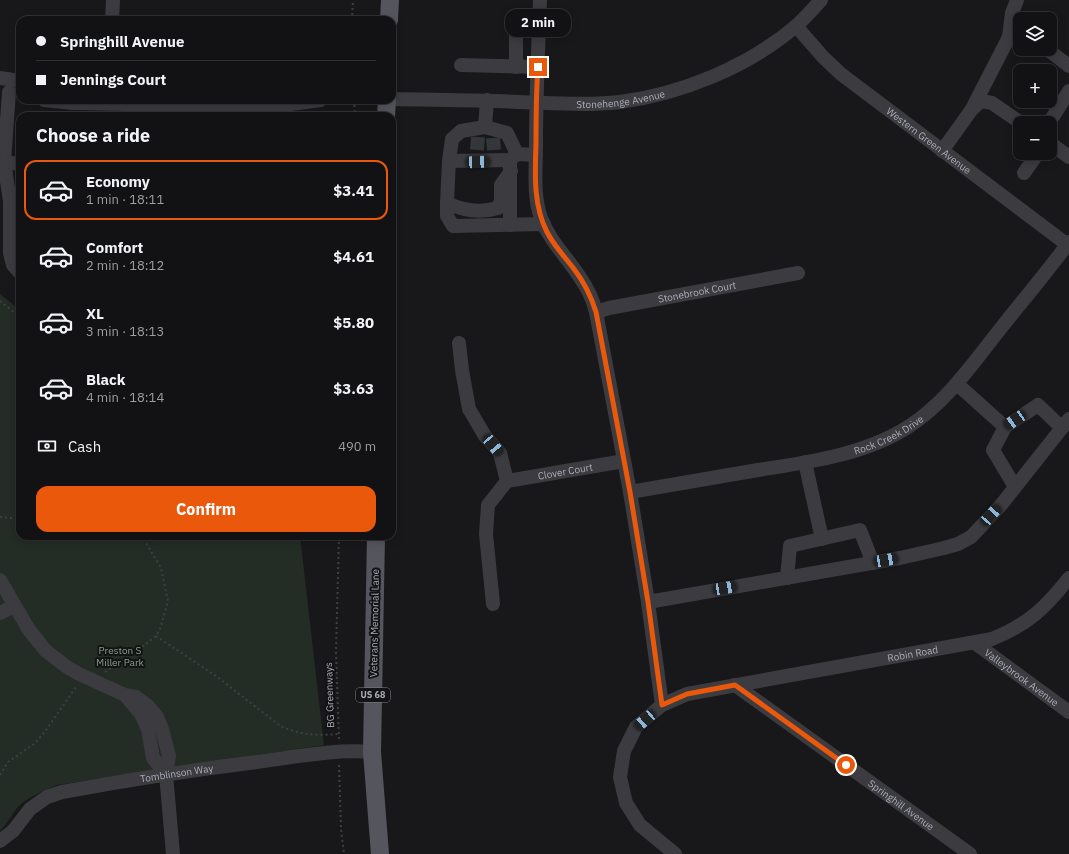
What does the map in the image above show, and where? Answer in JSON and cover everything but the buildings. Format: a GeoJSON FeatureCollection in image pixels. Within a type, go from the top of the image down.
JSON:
{"type":"FeatureCollection","features":[{"type":"Feature","properties":{"kind":"main road"},"geometry":{"type":"LineString","coordinates":[[389,16],[390,0]]}},
{"type":"Feature","properties":{"kind":"main road","name":"Veterans Memorial Lane"},"geometry":{"type":"LineString","coordinates":[[376,540],[372,752],[380,854]]}},
{"type":"Feature","properties":{"kind":"street"},"geometry":{"type":"LineString","coordinates":[[112,16],[113,0]]}},
{"type":"Feature","properties":{"kind":"street"},"geometry":{"type":"LineString","coordinates":[[540,0],[536,102],[537,202],[544,224],[555,246],[582,279],[588,290],[596,312],[630,492],[648,602],[662,705]]}},
{"type":"Feature","properties":{"kind":"street","name":"Stonehenge Avenue"},"geometry":{"type":"LineString","coordinates":[[396,99],[487,100],[578,104],[618,102],[659,95],[697,83],[732,67],[766,48],[796,26],[821,0]]}},
{"type":"Feature","properties":{"kind":"street"},"geometry":{"type":"LineString","coordinates":[[1013,20],[1012,13],[1017,0]]}},
{"type":"Feature","properties":{"kind":"street"},"geometry":{"type":"LineString","coordinates":[[516,67],[517,21],[540,20]]}},
{"type":"Feature","properties":{"kind":"street","name":"Western Green Avenue"},"geometry":{"type":"LineString","coordinates":[[796,26],[841,74],[1068,244]]}},
{"type":"Feature","properties":{"kind":"street"},"geometry":{"type":"LineString","coordinates":[[942,151],[972,109],[1013,37]]}},
{"type":"Feature","properties":{"kind":"street"},"geometry":{"type":"LineString","coordinates":[[1056,56],[1069,66]]}},
{"type":"Feature","properties":{"kind":"street"},"geometry":{"type":"LineString","coordinates":[[461,65],[538,67]]}},
{"type":"Feature","properties":{"kind":"street"},"geometry":{"type":"LineString","coordinates":[[0,78],[16,80]]}},
{"type":"Feature","properties":{"kind":"street"},"geometry":{"type":"LineString","coordinates":[[1052,116],[1069,90]]}},
{"type":"Feature","properties":{"kind":"street"},"geometry":{"type":"LineString","coordinates":[[10,92],[2,163],[10,201],[10,253],[13,265],[16,268]]}},
{"type":"Feature","properties":{"kind":"street"},"geometry":{"type":"LineString","coordinates":[[485,142],[487,100]]}},
{"type":"Feature","properties":{"kind":"street"},"geometry":{"type":"LineString","coordinates":[[972,109],[981,102],[992,103],[1013,117]]}},
{"type":"Feature","properties":{"kind":"street"},"geometry":{"type":"LineString","coordinates":[[513,162],[485,142],[461,131],[452,139],[449,161],[447,203],[448,216],[453,226],[544,224]]}},
{"type":"Feature","properties":{"kind":"street"},"geometry":{"type":"LineString","coordinates":[[449,161],[485,142],[507,133],[513,162],[510,225]]}},
{"type":"Feature","properties":{"kind":"street"},"geometry":{"type":"LineString","coordinates":[[1057,148],[1069,157]]}},
{"type":"Feature","properties":{"kind":"street"},"geometry":{"type":"LineString","coordinates":[[447,203],[458,208],[476,211],[498,208],[501,200],[501,185],[513,162],[536,155]]}},
{"type":"Feature","properties":{"kind":"street"},"geometry":{"type":"LineString","coordinates":[[1024,173],[1033,160]]}},
{"type":"Feature","properties":{"kind":"street"},"geometry":{"type":"LineString","coordinates":[[2,163],[16,164]]}},
{"type":"Feature","properties":{"kind":"street","name":"Rock Creek Drive"},"geometry":{"type":"LineString","coordinates":[[630,492],[836,456],[866,447],[895,434],[909,426],[935,407],[957,384],[1068,244]]}},
{"type":"Feature","properties":{"kind":"street","name":"Stonebrook Court"},"geometry":{"type":"LineString","coordinates":[[596,312],[617,306],[798,273]]}},
{"type":"Feature","properties":{"kind":"street"},"geometry":{"type":"LineString","coordinates":[[459,342],[469,409],[485,436],[500,453],[507,481],[488,504],[486,534],[493,604]]}},
{"type":"Feature","properties":{"kind":"street"},"geometry":{"type":"LineString","coordinates":[[957,384],[1005,427]]}},
{"type":"Feature","properties":{"kind":"street"},"geometry":{"type":"LineString","coordinates":[[648,602],[872,563],[929,552],[958,544],[971,537],[1015,487],[1066,424],[1038,406],[1005,427],[993,450],[1015,487]]}},
{"type":"Feature","properties":{"kind":"street","name":"Clover Court"},"geometry":{"type":"LineString","coordinates":[[507,481],[624,461]]}},
{"type":"Feature","properties":{"kind":"street"},"geometry":{"type":"LineString","coordinates":[[805,462],[822,539]]}},
{"type":"Feature","properties":{"kind":"street"},"geometry":{"type":"LineString","coordinates":[[787,578],[790,546],[860,530],[872,563]]}},
{"type":"Feature","properties":{"kind":"street","name":"Robin Road"},"geometry":{"type":"LineString","coordinates":[[674,854],[640,825],[626,803],[620,777],[624,752],[636,727],[662,705],[687,694],[992,639],[1008,633],[1028,621],[1051,600],[1069,578]]}},
{"type":"Feature","properties":{"kind":"street"},"geometry":{"type":"LineString","coordinates":[[0,580],[14,606],[37,641],[46,651],[67,667],[125,695],[143,718],[148,729],[153,758],[166,774],[173,854]]}},
{"type":"Feature","properties":{"kind":"street"},"geometry":{"type":"LineString","coordinates":[[0,613],[14,606]]}},
{"type":"Feature","properties":{"kind":"street","name":"Valleybrook Avenue"},"geometry":{"type":"LineString","coordinates":[[975,643],[1069,712]]}},
{"type":"Feature","properties":{"kind":"street","name":"Springhill Avenue"},"geometry":{"type":"LineString","coordinates":[[735,685],[970,854]]}},
{"type":"Feature","properties":{"kind":"street","name":"Tomblinson Way"},"geometry":{"type":"LineString","coordinates":[[0,841],[13,831],[30,809],[47,797],[62,792],[166,774],[339,752],[372,752]]}},
{"type":"Feature","properties":{"kind":"path"},"geometry":{"type":"LineString","coordinates":[[352,16],[353,0]]}},
{"type":"Feature","properties":{"kind":"path"},"geometry":{"type":"LineString","coordinates":[[0,301],[16,314]]}},
{"type":"Feature","properties":{"kind":"path"},"geometry":{"type":"LineString","coordinates":[[0,517],[16,519]]}},
{"type":"Feature","properties":{"kind":"path"},"geometry":{"type":"LineString","coordinates":[[0,775],[8,762],[34,744],[44,733],[74,688],[133,654],[156,636],[160,630],[168,601],[161,568],[145,540]]}},
{"type":"Feature","properties":{"kind":"path","name":"BG Greenways"},"geometry":{"type":"LineString","coordinates":[[339,540],[336,652],[338,734],[344,854]]}},
{"type":"Feature","properties":{"kind":"path"},"geometry":{"type":"LineString","coordinates":[[156,636],[216,676],[286,729],[295,732],[326,735],[338,734]]}},
{"type":"Feature","properties":{"kind":"green space","name":"Preston S Miller Park"},"geometry":{"type":"Polygon","coordinates":[[[0,294],[16,307],[16,540],[300,540],[324,745],[57,785],[37,794],[20,805],[0,831],[0,294]]]}},
{"type":"Feature","properties":{"kind":"tunnel"},"geometry":{"type":"LineString","coordinates":[[477,150],[478,137]]}},
{"type":"Feature","properties":{"kind":"tunnel"},"geometry":{"type":"LineString","coordinates":[[493,138],[494,150]]}},
{"type":"Feature","properties":{"kind":"route"},"geometry":{"type":"LineString","coordinates":[[538,67],[536,102],[537,202],[547,232],[555,246],[574,268],[588,290],[600,328],[630,492],[648,602],[662,705],[687,694],[735,685],[846,765]]}}]}
